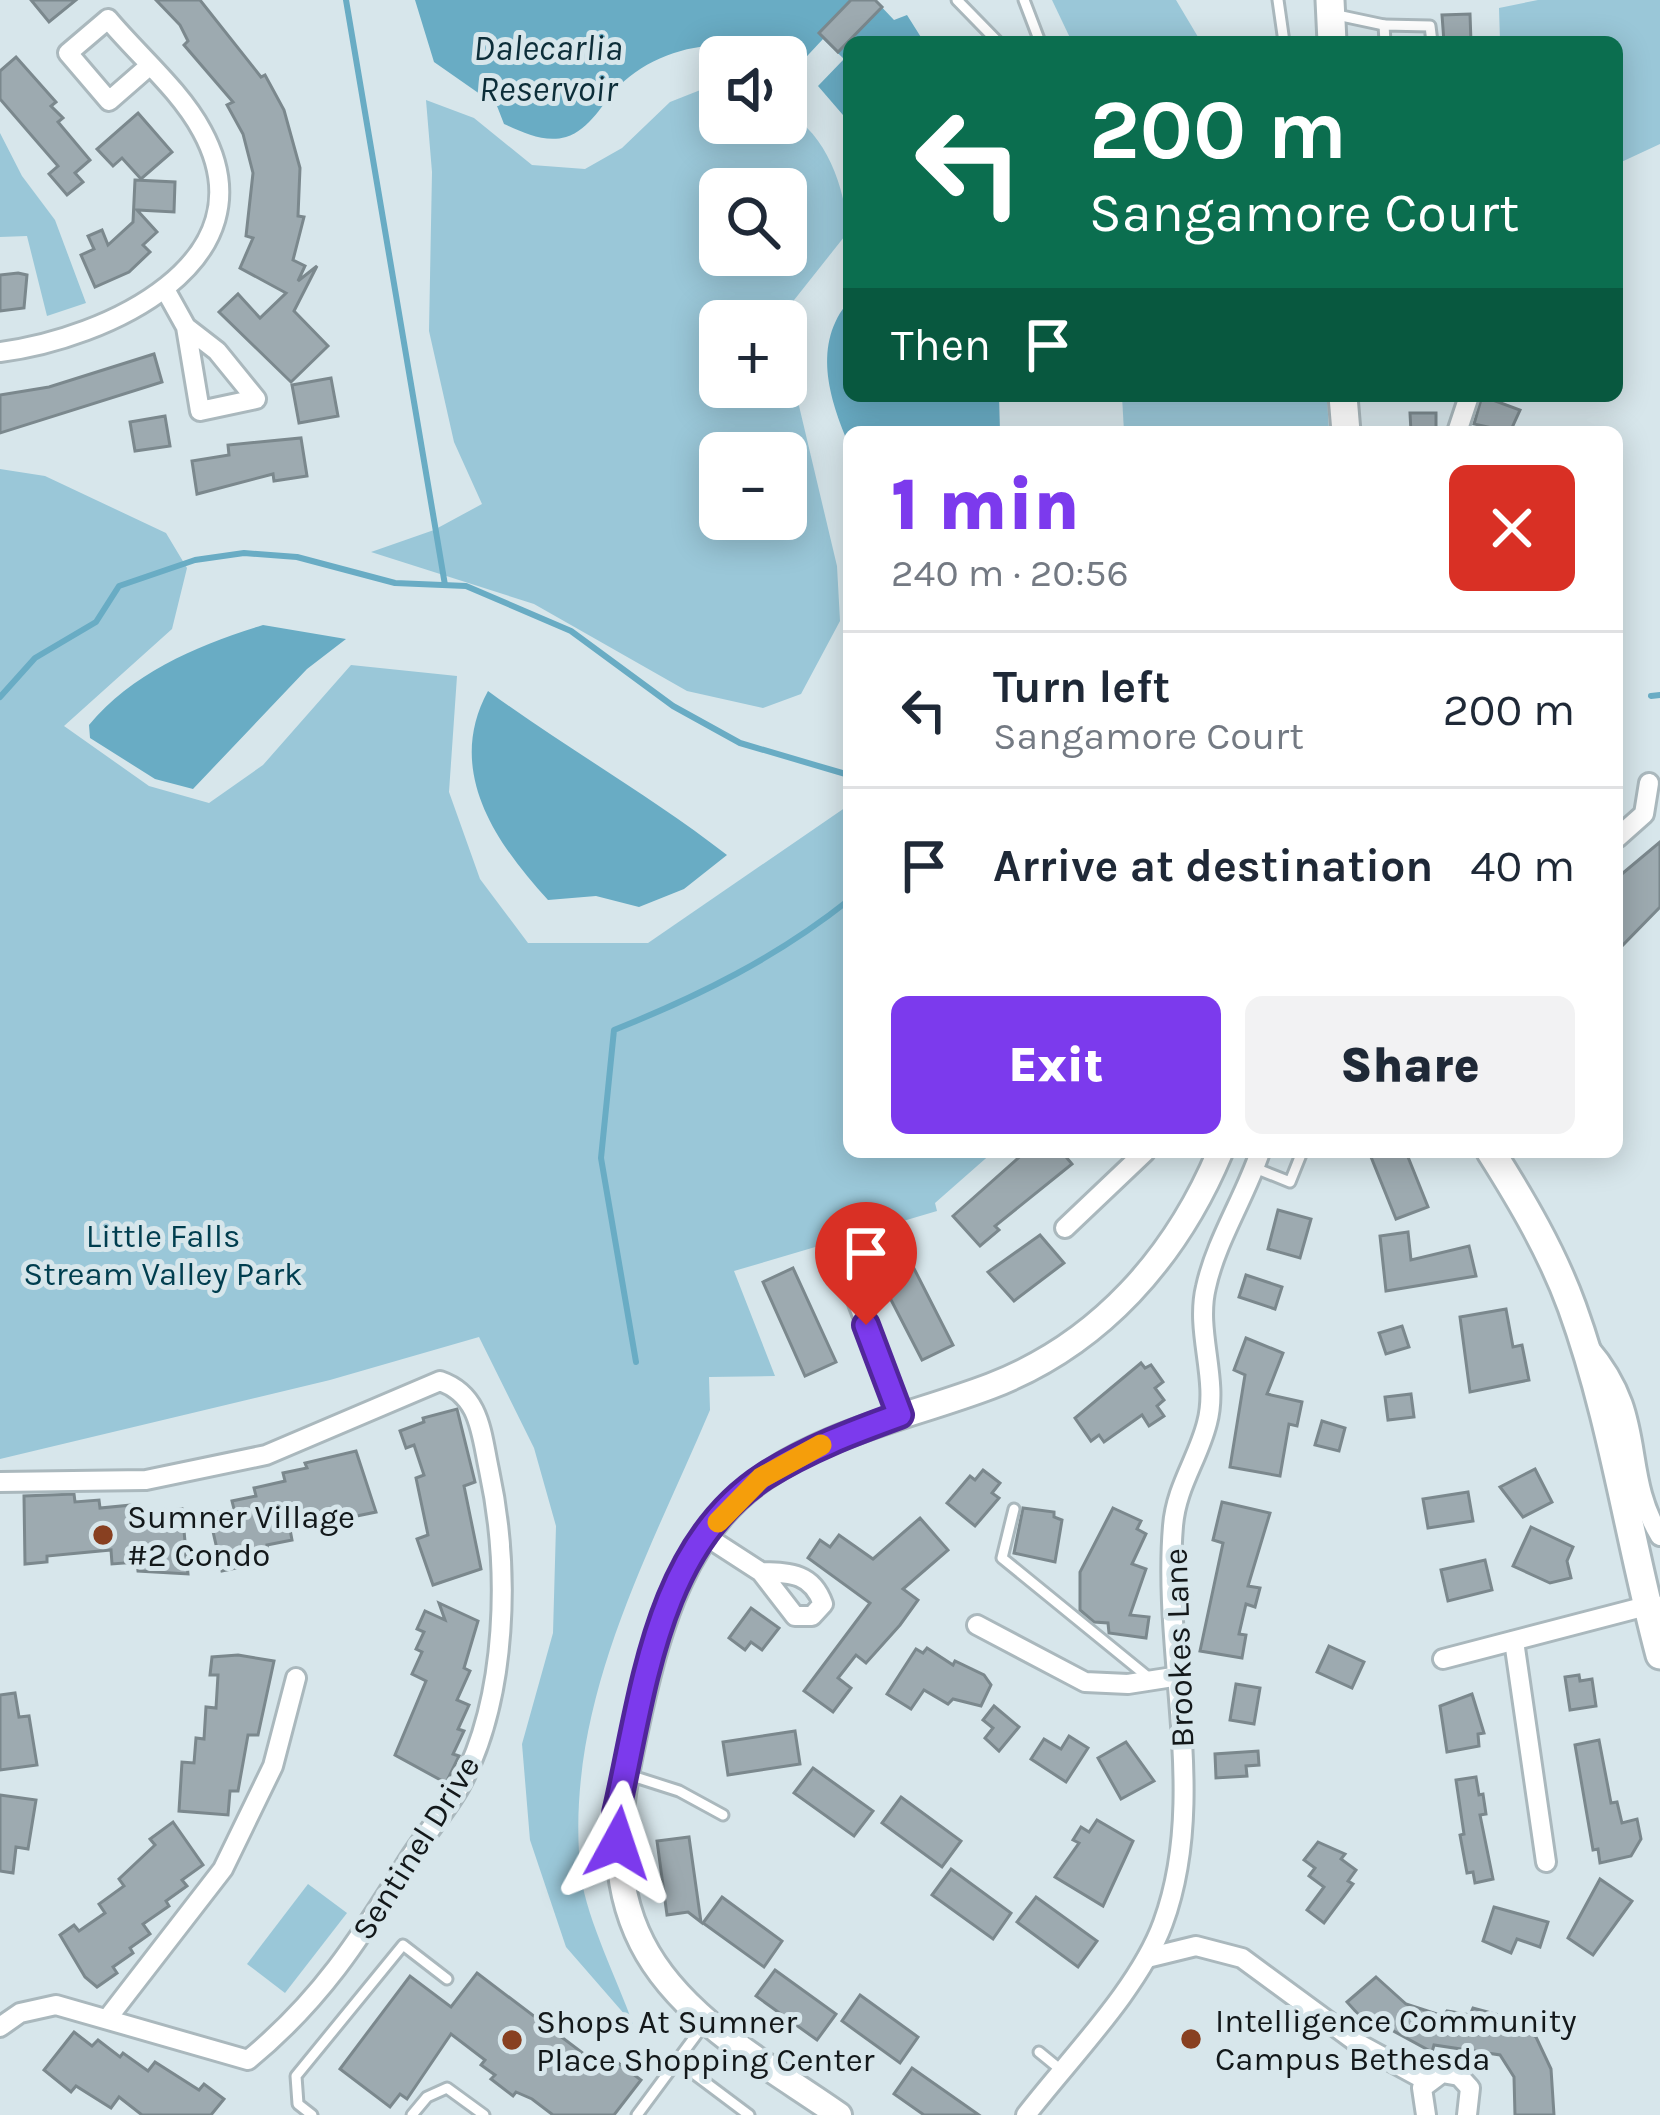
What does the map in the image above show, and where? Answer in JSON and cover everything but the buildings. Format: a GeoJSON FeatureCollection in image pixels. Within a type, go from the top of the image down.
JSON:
{"type":"FeatureCollection","features":[{"type":"Feature","properties":{"kind":"main road"},"geometry":{"type":"LineString","coordinates":[[1495,1158],[1526,1208],[1582,1339],[1653,1605],[1660,1655]]}},
{"type":"Feature","properties":{"kind":"street"},"geometry":{"type":"LineString","coordinates":[[0,352],[93,327],[166,292],[207,240],[216,216],[217,171],[190,112],[108,19],[68,53],[109,100],[148,67]]}},
{"type":"Feature","properties":{"kind":"street"},"geometry":{"type":"LineString","coordinates":[[166,292],[186,328],[200,411],[256,399],[229,363],[186,328]]}},
{"type":"Feature","properties":{"kind":"street"},"geometry":{"type":"LineString","coordinates":[[1623,833],[1644,814],[1649,783]]}},
{"type":"Feature","properties":{"kind":"street"},"geometry":{"type":"LineString","coordinates":[[1065,1228],[1139,1158]]}},
{"type":"Feature","properties":{"kind":"street"},"geometry":{"type":"LineString","coordinates":[[839,2115],[707,2020],[671,1985],[642,1942],[619,1874],[616,1813],[661,1616],[707,1537],[761,1478],[824,1443],[994,1385],[1100,1322],[1137,1288],[1174,1241],[1217,1158]]}},
{"type":"Feature","properties":{"kind":"street","name":"Brookes Lane"},"geometry":{"type":"LineString","coordinates":[[1026,2115],[1147,1958],[1177,1878],[1183,1840],[1182,1734],[1173,1677],[1176,1504],[1208,1421],[1206,1287],[1257,1160]]}},
{"type":"Feature","properties":{"kind":"street"},"geometry":{"type":"LineString","coordinates":[[837,1246],[900,1415]]}},
{"type":"Feature","properties":{"kind":"street"},"geometry":{"type":"LineString","coordinates":[[1582,1339],[1617,1379],[1631,1420],[1644,1503],[1660,1536]]}},
{"type":"Feature","properties":{"kind":"street","name":"Sentinel Drive"},"geometry":{"type":"LineString","coordinates":[[0,1482],[146,1480],[266,1455],[440,1381],[463,1389],[476,1412],[497,1507],[500,1618],[484,1731],[438,1823],[331,1980],[297,2020],[248,2060],[56,2005],[20,2013],[0,2026]]}},
{"type":"Feature","properties":{"kind":"street"},"geometry":{"type":"LineString","coordinates":[[707,1537],[761,1572]]}},
{"type":"Feature","properties":{"kind":"street"},"geometry":{"type":"LineString","coordinates":[[1443,1659],[1653,1605]]}},
{"type":"Feature","properties":{"kind":"street"},"geometry":{"type":"LineString","coordinates":[[977,1625],[1085,1682],[1173,1677]]}},
{"type":"Feature","properties":{"kind":"street"},"geometry":{"type":"LineString","coordinates":[[1514,1641],[1546,1862]]}},
{"type":"Feature","properties":{"kind":"street"},"geometry":{"type":"LineString","coordinates":[[107,2019],[224,1869],[273,1766],[296,1678]]}},
{"type":"Feature","properties":{"kind":"street"},"geometry":{"type":"LineString","coordinates":[[1147,1958],[1196,1946],[1242,1958],[1359,2044],[1427,2080]]}},
{"type":"Feature","properties":{"kind":"street"},"geometry":{"type":"LineString","coordinates":[[1426,2115],[1420,2097],[1427,2080],[1442,2073],[1466,2081],[1473,2096],[1467,2115]]}},
{"type":"Feature","properties":{"kind":"lane"},"geometry":{"type":"LineString","coordinates":[[957,0],[992,36]]}},
{"type":"Feature","properties":{"kind":"lane"},"geometry":{"type":"LineString","coordinates":[[1024,0],[1038,36]]}},
{"type":"Feature","properties":{"kind":"lane"},"geometry":{"type":"LineString","coordinates":[[1278,0],[1283,36]]}},
{"type":"Feature","properties":{"kind":"lane"},"geometry":{"type":"LineString","coordinates":[[1331,19],[1430,26],[1431,36]]}},
{"type":"Feature","properties":{"kind":"lane"},"geometry":{"type":"LineString","coordinates":[[1384,25],[1385,36]]}},
{"type":"Feature","properties":{"kind":"lane"},"geometry":{"type":"LineString","coordinates":[[1406,26],[1407,36]]}},
{"type":"Feature","properties":{"kind":"lane"},"geometry":{"type":"LineString","coordinates":[[1257,1160],[1290,1182],[1299,1158]]}},
{"type":"Feature","properties":{"kind":"lane"},"geometry":{"type":"LineString","coordinates":[[1014,1509],[1002,1558],[1152,1680]]}},
{"type":"Feature","properties":{"kind":"lane"},"geometry":{"type":"LineString","coordinates":[[625,1774],[679,1791],[723,1815]]}},
{"type":"Feature","properties":{"kind":"lane"},"geometry":{"type":"LineString","coordinates":[[289,2115],[298,2104],[296,2076],[403,1945],[446,1979]]}},
{"type":"Feature","properties":{"kind":"lane"},"geometry":{"type":"LineString","coordinates":[[637,2115],[707,2020]]}},
{"type":"Feature","properties":{"kind":"lane"},"geometry":{"type":"LineString","coordinates":[[1039,2052],[1061,2069]]}},
{"type":"Feature","properties":{"kind":"lane"},"geometry":{"type":"LineString","coordinates":[[677,2061],[748,2115]]}},
{"type":"Feature","properties":{"kind":"lane"},"geometry":{"type":"LineString","coordinates":[[412,2115],[427,2097],[447,2088],[484,2115]]}},
{"type":"Feature","properties":{"kind":"lane"},"geometry":{"type":"LineString","coordinates":[[298,2104],[312,2115]]}},
{"type":"Feature","properties":{"kind":"green space"},"geometry":{"type":"Polygon","coordinates":[[[1052,0],[1176,0],[1197,36],[1069,36],[1052,0]]]}},
{"type":"Feature","properties":{"kind":"green space"},"geometry":{"type":"Polygon","coordinates":[[[1538,0],[1660,0],[1660,144],[1623,161],[1623,36],[1500,36],[1499,8],[1538,0]]]}},
{"type":"Feature","properties":{"kind":"green space"},"geometry":{"type":"Polygon","coordinates":[[[699,91],[699,144],[807,144],[807,128],[823,148],[838,180],[843,238],[794,300],[699,300],[699,408],[800,408],[805,432],[699,432],[699,540],[807,540],[807,440],[837,566],[840,621],[801,694],[763,708],[687,691],[534,604],[371,552],[434,530],[482,504],[454,442],[429,331],[432,172],[426,100],[474,118],[532,165],[585,169],[622,148],[670,102],[699,91]]]}},
{"type":"Feature","properties":{"kind":"green space"},"geometry":{"type":"Polygon","coordinates":[[[0,133],[22,176],[55,220],[86,303],[47,316],[27,236],[0,237],[0,133]]]}},
{"type":"Feature","properties":{"kind":"green space"},"geometry":{"type":"Polygon","coordinates":[[[1122,402],[1327,402],[1329,426],[1124,426],[1122,402]]]}},
{"type":"Feature","properties":{"kind":"green space","name":"Little Falls Stream Valley Park"},"geometry":{"type":"Polygon","coordinates":[[[0,469],[45,476],[166,533],[187,568],[172,629],[64,726],[149,786],[209,803],[263,765],[351,665],[457,676],[449,792],[480,879],[528,943],[648,943],[843,809],[843,1158],[986,1158],[935,1203],[937,1211],[734,1271],[775,1376],[709,1377],[710,1410],[615,1636],[584,1753],[579,1814],[584,1893],[633,2024],[566,1947],[530,1840],[522,1744],[553,1633],[556,1526],[534,1448],[479,1337],[330,1380],[0,1459],[0,469]]]}},
{"type":"Feature","properties":{"kind":"green space"},"geometry":{"type":"Polygon","coordinates":[[[308,1884],[347,1913],[285,1993],[247,1964],[308,1884]]]}},
{"type":"Feature","properties":{"kind":"water","name":"Dalecarlia Reservoir"},"geometry":{"type":"Polygon","coordinates":[[[415,0],[875,0],[894,20],[907,15],[920,36],[843,36],[843,58],[823,39],[807,56],[807,36],[699,36],[699,47],[638,71],[582,128],[566,137],[550,139],[504,124],[497,106],[434,62],[415,0]]]}},
{"type":"Feature","properties":{"kind":"water","name":"Dalecarlia Reservoir"},"geometry":{"type":"Polygon","coordinates":[[[843,60],[843,115],[818,86],[843,60]]]}},
{"type":"Feature","properties":{"kind":"water"},"geometry":{"type":"Polygon","coordinates":[[[843,310],[843,402],[999,402],[1000,426],[843,430],[830,390],[827,353],[843,310]]]}},
{"type":"Feature","properties":{"kind":"water"},"geometry":{"type":"Polygon","coordinates":[[[263,625],[346,639],[307,669],[193,789],[155,779],[90,738],[89,725],[146,675],[191,651],[263,625]]]}},
{"type":"Feature","properties":{"kind":"water"},"geometry":{"type":"Polygon","coordinates":[[[488,691],[727,855],[684,889],[639,907],[596,896],[548,900],[494,829],[474,777],[476,720],[488,691]]]}},
{"type":"Feature","properties":{"kind":"waterway"},"geometry":{"type":"LineString","coordinates":[[346,0],[445,585]]}},
{"type":"Feature","properties":{"kind":"waterway"},"geometry":{"type":"LineString","coordinates":[[0,697],[35,658],[96,622],[119,586],[195,560],[244,553],[297,557],[395,583],[466,586],[571,631],[673,706],[740,743],[843,773]]}},
{"type":"Feature","properties":{"kind":"waterway"},"geometry":{"type":"LineString","coordinates":[[1651,696],[1660,695]]}},
{"type":"Feature","properties":{"kind":"waterway"},"geometry":{"type":"LineString","coordinates":[[636,1362],[601,1158],[614,1030],[736,974],[843,904]]}},
{"type":"Feature","properties":{"kind":"slow traffic"},"geometry":{"type":"LineString","coordinates":[[718,1522],[761,1478],[821,1445]]}},
{"type":"Feature","properties":{"kind":"place","name":"Sumner Village #2 Condo"},"geometry":{"type":"Point","coordinates":[103,1535]}},
{"type":"Feature","properties":{"kind":"place","name":"Intelligence Community Campus Bethesda"},"geometry":{"type":"Point","coordinates":[1191,2039]}},
{"type":"Feature","properties":{"kind":"place","name":"Shops At Sumner Place Shopping Center"},"geometry":{"type":"Point","coordinates":[512,2040]}},
{"type":"Feature","properties":{"kind":"route"},"geometry":{"type":"LineString","coordinates":[[618,1843],[616,1813],[661,1616],[681,1574],[721,1517],[761,1478],[824,1443],[900,1415],[866,1325]]}}]}
